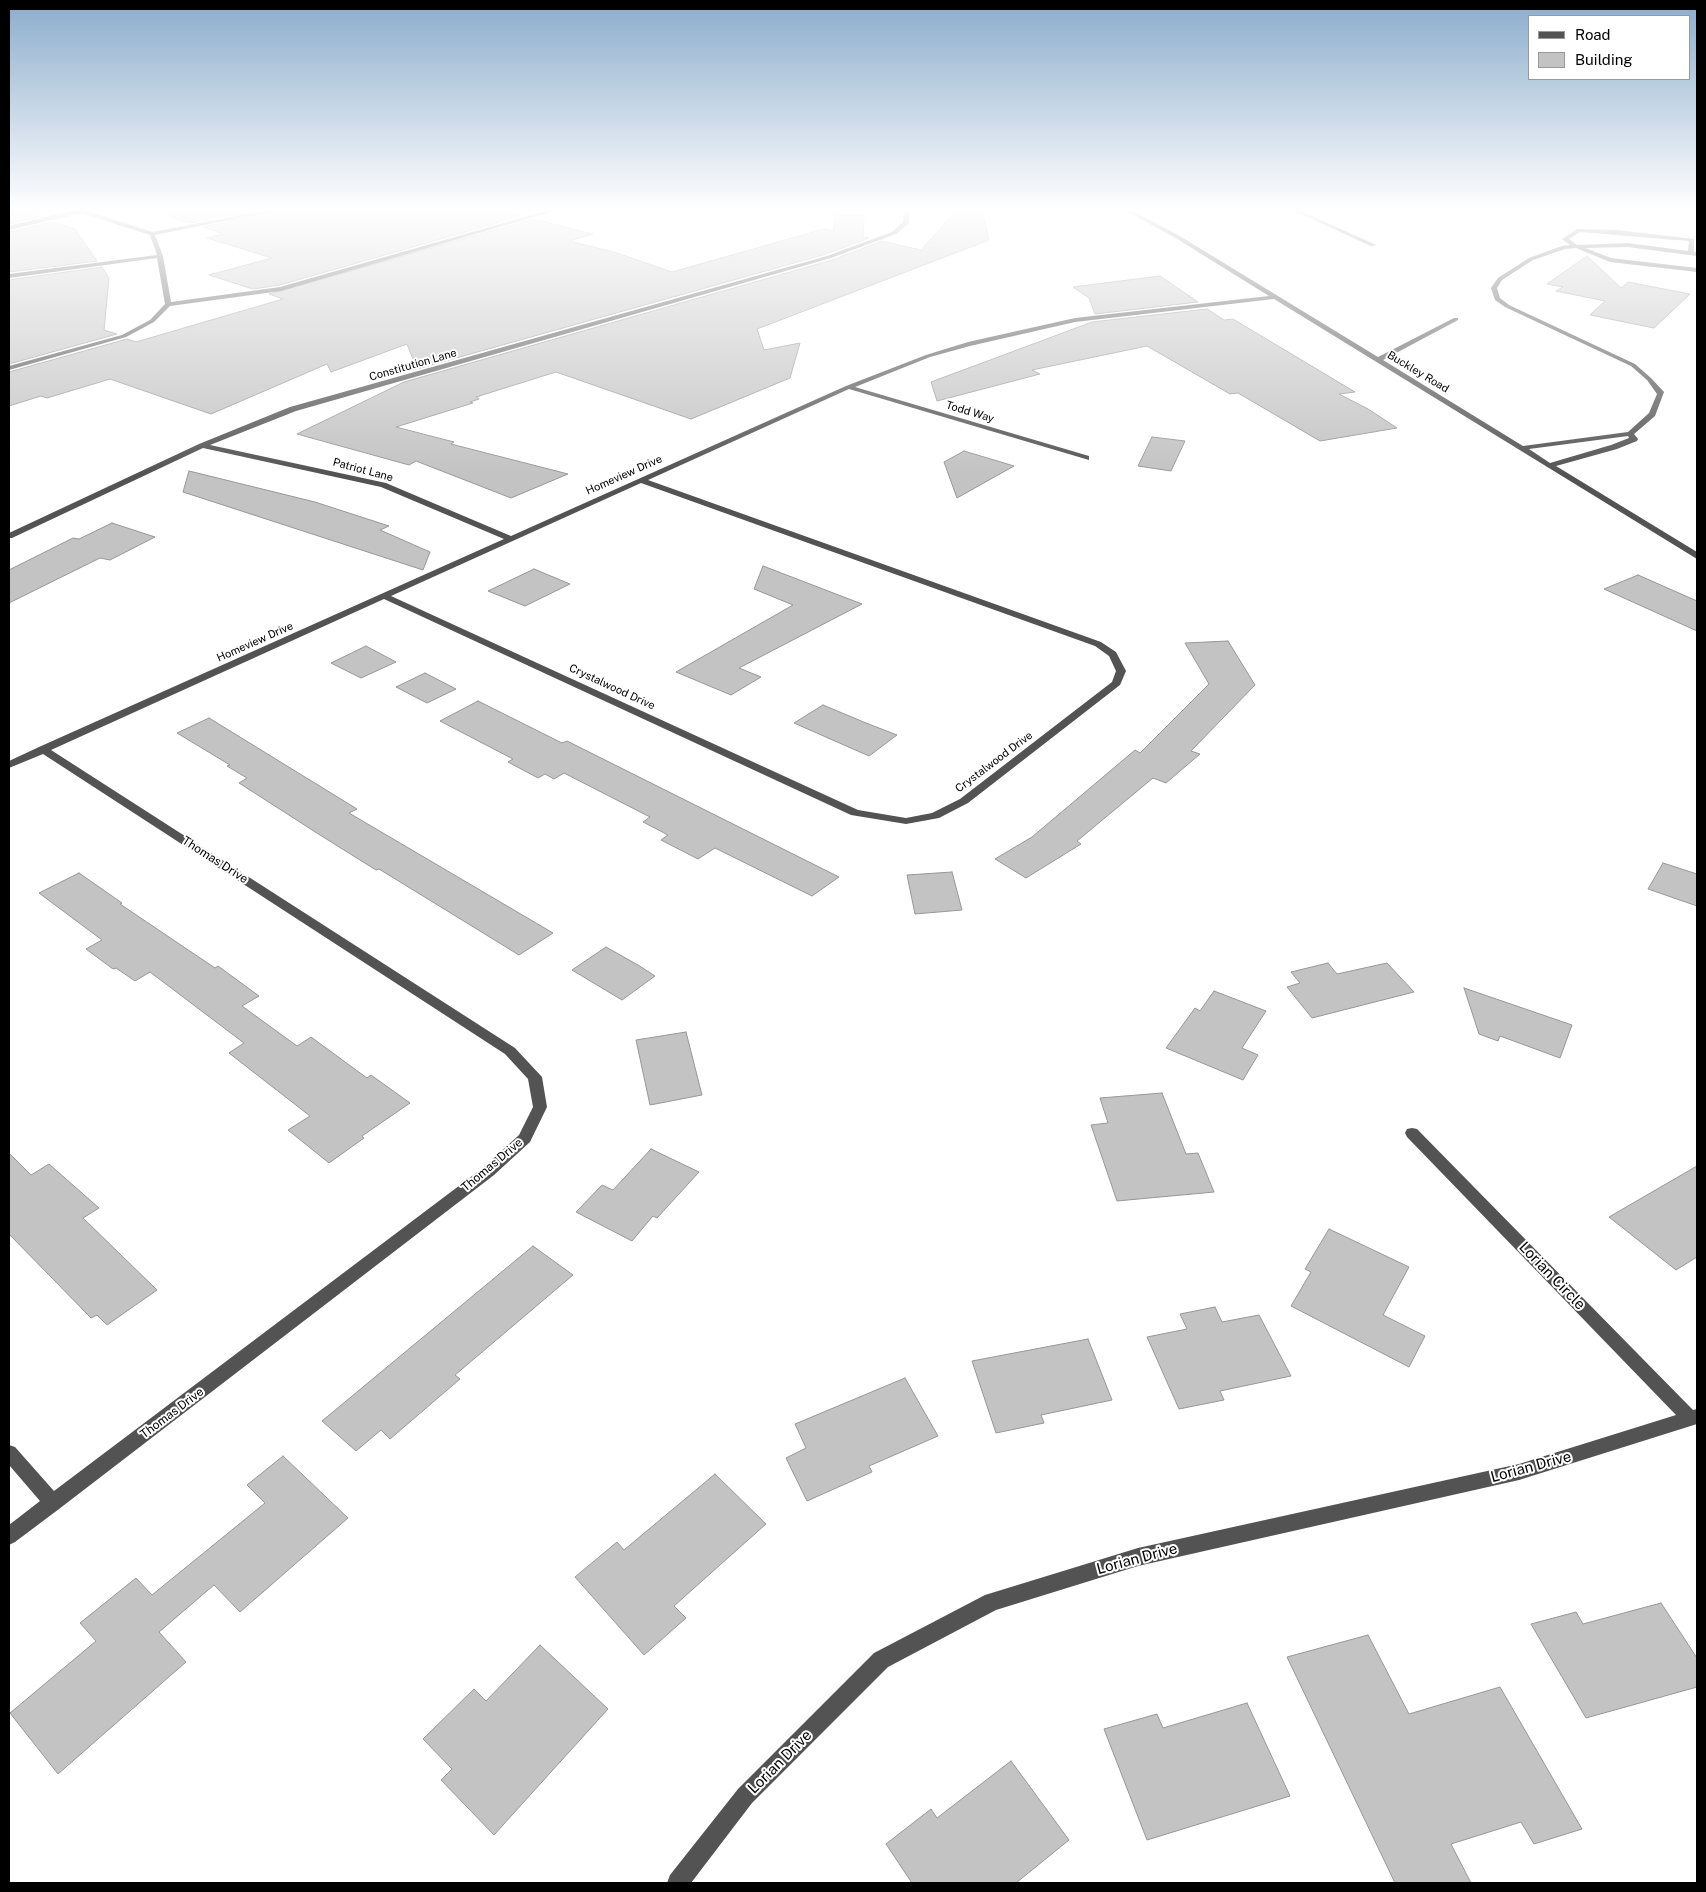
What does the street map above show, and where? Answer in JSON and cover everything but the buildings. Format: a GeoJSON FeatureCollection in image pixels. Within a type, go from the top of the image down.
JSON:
{"type":"FeatureCollection","features":[{"type":"Feature","properties":{"kind":"street"},"geometry":{"type":"LineString","coordinates":[[167,298],[168,304]]}},
{"type":"Feature","properties":{"kind":"street"},"geometry":{"type":"LineString","coordinates":[[9,368],[124,336],[152,321],[168,304],[214,298]]}},
{"type":"Feature","properties":{"kind":"street","name":"Constitution Lane"},"geometry":{"type":"LineString","coordinates":[[9,536],[202,446],[293,409],[684,298]]}},
{"type":"Feature","properties":{"kind":"street","name":"Homeview Drive"},"geometry":{"type":"LineString","coordinates":[[9,765],[848,387],[928,356],[1030,329],[1141,311],[1264,298]]}},
{"type":"Feature","properties":{"kind":"street","name":"Buckley Road"},"geometry":{"type":"LineString","coordinates":[[1278,298],[1697,556]]}},
{"type":"Feature","properties":{"kind":"street"},"geometry":{"type":"LineString","coordinates":[[1497,298],[1507,306],[1633,365],[1661,394],[1652,414],[1630,434],[1522,448]]}},
{"type":"Feature","properties":{"kind":"street"},"geometry":{"type":"LineString","coordinates":[[1378,360],[1456,320]]}},
{"type":"Feature","properties":{"kind":"street","name":"Todd Way"},"geometry":{"type":"LineString","coordinates":[[848,387],[1086,458]]}},
{"type":"Feature","properties":{"kind":"street"},"geometry":{"type":"LineString","coordinates":[[1550,465],[1634,439],[1630,434]]}},
{"type":"Feature","properties":{"kind":"street","name":"Patriot Lane"},"geometry":{"type":"LineString","coordinates":[[202,446],[383,485],[512,539]]}},
{"type":"Feature","properties":{"kind":"street","name":"Crystalwood Drive"},"geometry":{"type":"LineString","coordinates":[[384,596],[855,813],[906,821],[935,816],[964,801],[1116,683],[1121,671],[1113,654],[1098,644],[640,480]]}},
{"type":"Feature","properties":{"kind":"street","name":"Thomas Drive"},"geometry":{"type":"LineString","coordinates":[[9,1536],[489,1171],[525,1138],[540,1107],[536,1077],[510,1051],[43,749]]}},
{"type":"Feature","properties":{"kind":"street","name":"Lorian Circle"},"geometry":{"type":"LineString","coordinates":[[1412,1133],[1694,1417]]}},
{"type":"Feature","properties":{"kind":"street","name":"Lorian Drive"},"geometry":{"type":"LineString","coordinates":[[678,1883],[745,1796],[881,1660],[992,1602],[1138,1557],[1519,1472],[1694,1417]]}},
{"type":"Feature","properties":{"kind":"street"},"geometry":{"type":"LineString","coordinates":[[9,1453],[53,1503]]}}]}
